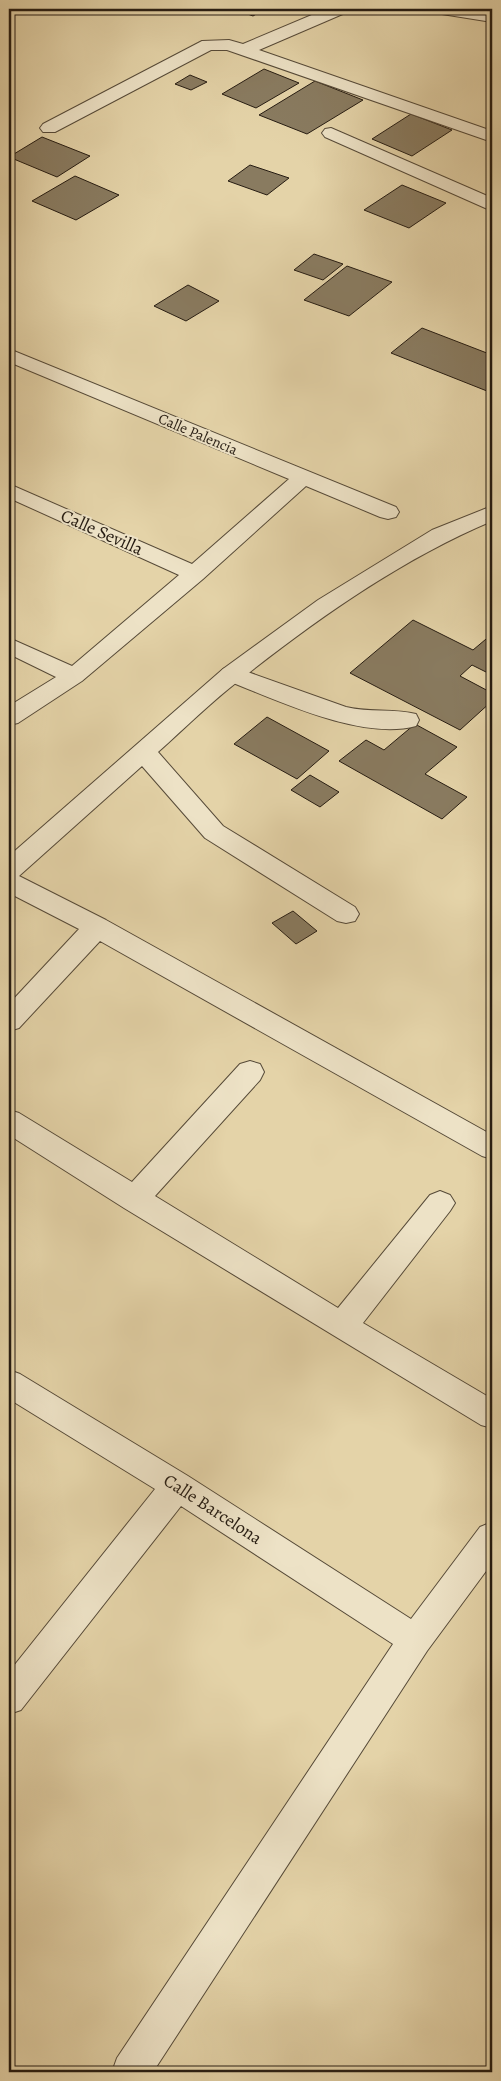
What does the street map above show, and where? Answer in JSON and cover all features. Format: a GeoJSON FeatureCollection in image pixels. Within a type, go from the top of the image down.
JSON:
{"type":"FeatureCollection","features":[{"type":"Feature","properties":{"kind":"street"},"geometry":{"type":"LineString","coordinates":[[244,50],[339,9]]}},
{"type":"Feature","properties":{"kind":"street"},"geometry":{"type":"LineString","coordinates":[[442,9],[492,17]]}},
{"type":"Feature","properties":{"kind":"street"},"geometry":{"type":"LineString","coordinates":[[49,128],[208,45],[229,45],[492,137]]}},
{"type":"Feature","properties":{"kind":"street"},"geometry":{"type":"LineString","coordinates":[[331,133],[492,205]]}},
{"type":"Feature","properties":{"kind":"street","name":"Calle Palencia"},"geometry":{"type":"LineString","coordinates":[[9,355],[302,478],[388,512]]}},
{"type":"Feature","properties":{"kind":"street"},"geometry":{"type":"LineString","coordinates":[[9,717],[74,676],[195,574],[302,478]]}},
{"type":"Feature","properties":{"kind":"street","name":"Calle Sevilla"},"geometry":{"type":"LineString","coordinates":[[9,490],[195,574]]}},
{"type":"Feature","properties":{"kind":"street"},"geometry":{"type":"LineString","coordinates":[[9,870],[231,674],[326,605],[440,535],[492,513]]}},
{"type":"Feature","properties":{"kind":"street"},"geometry":{"type":"LineString","coordinates":[[9,645],[74,676]]}},
{"type":"Feature","properties":{"kind":"street"},"geometry":{"type":"LineString","coordinates":[[231,674],[340,714],[361,719],[407,720]]}},
{"type":"Feature","properties":{"kind":"street"},"geometry":{"type":"LineString","coordinates":[[143,750],[214,832],[346,914]]}},
{"type":"Feature","properties":{"kind":"street"},"geometry":{"type":"LineString","coordinates":[[9,882],[97,927],[492,1148]]}},
{"type":"Feature","properties":{"kind":"street"},"geometry":{"type":"LineString","coordinates":[[9,1021],[97,927]]}},
{"type":"Feature","properties":{"kind":"street"},"geometry":{"type":"LineString","coordinates":[[134,1200],[250,1072]]}},
{"type":"Feature","properties":{"kind":"street"},"geometry":{"type":"LineString","coordinates":[[9,1121],[134,1200],[492,1415]]}},
{"type":"Feature","properties":{"kind":"street"},"geometry":{"type":"LineString","coordinates":[[342,1326],[440,1203]]}},
{"type":"Feature","properties":{"kind":"street","name":"Calle Barcelona"},"geometry":{"type":"LineString","coordinates":[[9,1383],[177,1486],[415,1640]]}},
{"type":"Feature","properties":{"kind":"street"},"geometry":{"type":"LineString","coordinates":[[9,1698],[177,1486]]}},
{"type":"Feature","properties":{"kind":"street"},"geometry":{"type":"LineString","coordinates":[[131,2072],[415,1640],[492,1537]]}},
{"type":"Feature","properties":{"kind":"building"},"geometry":{"type":"Polygon","coordinates":[[[234,9],[265,9],[253,16],[234,9]]]}},
{"type":"Feature","properties":{"kind":"building"},"geometry":{"type":"Polygon","coordinates":[[[264,69],[299,83],[256,108],[222,94],[264,69]]]}},
{"type":"Feature","properties":{"kind":"building"},"geometry":{"type":"Polygon","coordinates":[[[190,75],[207,82],[191,90],[175,84],[190,75]]]}},
{"type":"Feature","properties":{"kind":"building"},"geometry":{"type":"Polygon","coordinates":[[[315,81],[363,100],[307,134],[259,115],[315,81]]]}},
{"type":"Feature","properties":{"kind":"building"},"geometry":{"type":"Polygon","coordinates":[[[411,114],[452,130],[412,156],[372,139],[411,114]]]}},
{"type":"Feature","properties":{"kind":"building"},"geometry":{"type":"Polygon","coordinates":[[[42,137],[90,156],[57,177],[9,157],[42,137]]]}},
{"type":"Feature","properties":{"kind":"building"},"geometry":{"type":"Polygon","coordinates":[[[250,165],[289,178],[267,195],[228,181],[250,165]]]}},
{"type":"Feature","properties":{"kind":"building"},"geometry":{"type":"Polygon","coordinates":[[[75,176],[119,195],[76,220],[32,201],[75,176]]]}},
{"type":"Feature","properties":{"kind":"building"},"geometry":{"type":"Polygon","coordinates":[[[402,185],[446,203],[409,228],[364,210],[402,185]]]}},
{"type":"Feature","properties":{"kind":"building"},"geometry":{"type":"Polygon","coordinates":[[[314,254],[343,264],[323,280],[294,270],[314,254]]]}},
{"type":"Feature","properties":{"kind":"building"},"geometry":{"type":"Polygon","coordinates":[[[347,266],[392,282],[349,316],[304,300],[347,266]]]}},
{"type":"Feature","properties":{"kind":"building"},"geometry":{"type":"Polygon","coordinates":[[[188,285],[219,301],[186,321],[154,306],[188,285]]]}},
{"type":"Feature","properties":{"kind":"building"},"geometry":{"type":"Polygon","coordinates":[[[422,328],[492,355],[492,393],[391,353],[422,328]]]}},
{"type":"Feature","properties":{"kind":"building"},"geometry":{"type":"Polygon","coordinates":[[[413,620],[473,650],[492,634],[492,675],[472,665],[460,676],[492,693],[492,701],[460,730],[350,673],[413,620]]]}},
{"type":"Feature","properties":{"kind":"building"},"geometry":{"type":"Polygon","coordinates":[[[267,717],[329,751],[297,779],[234,744],[267,717]]]}},
{"type":"Feature","properties":{"kind":"building"},"geometry":{"type":"Polygon","coordinates":[[[415,724],[457,747],[425,774],[467,797],[442,819],[339,761],[366,740],[384,750],[415,724]]]}},
{"type":"Feature","properties":{"kind":"building"},"geometry":{"type":"Polygon","coordinates":[[[310,775],[339,792],[320,807],[291,790],[310,775]]]}},
{"type":"Feature","properties":{"kind":"building"},"geometry":{"type":"Polygon","coordinates":[[[293,911],[317,931],[296,944],[272,923],[293,911]]]}}]}
